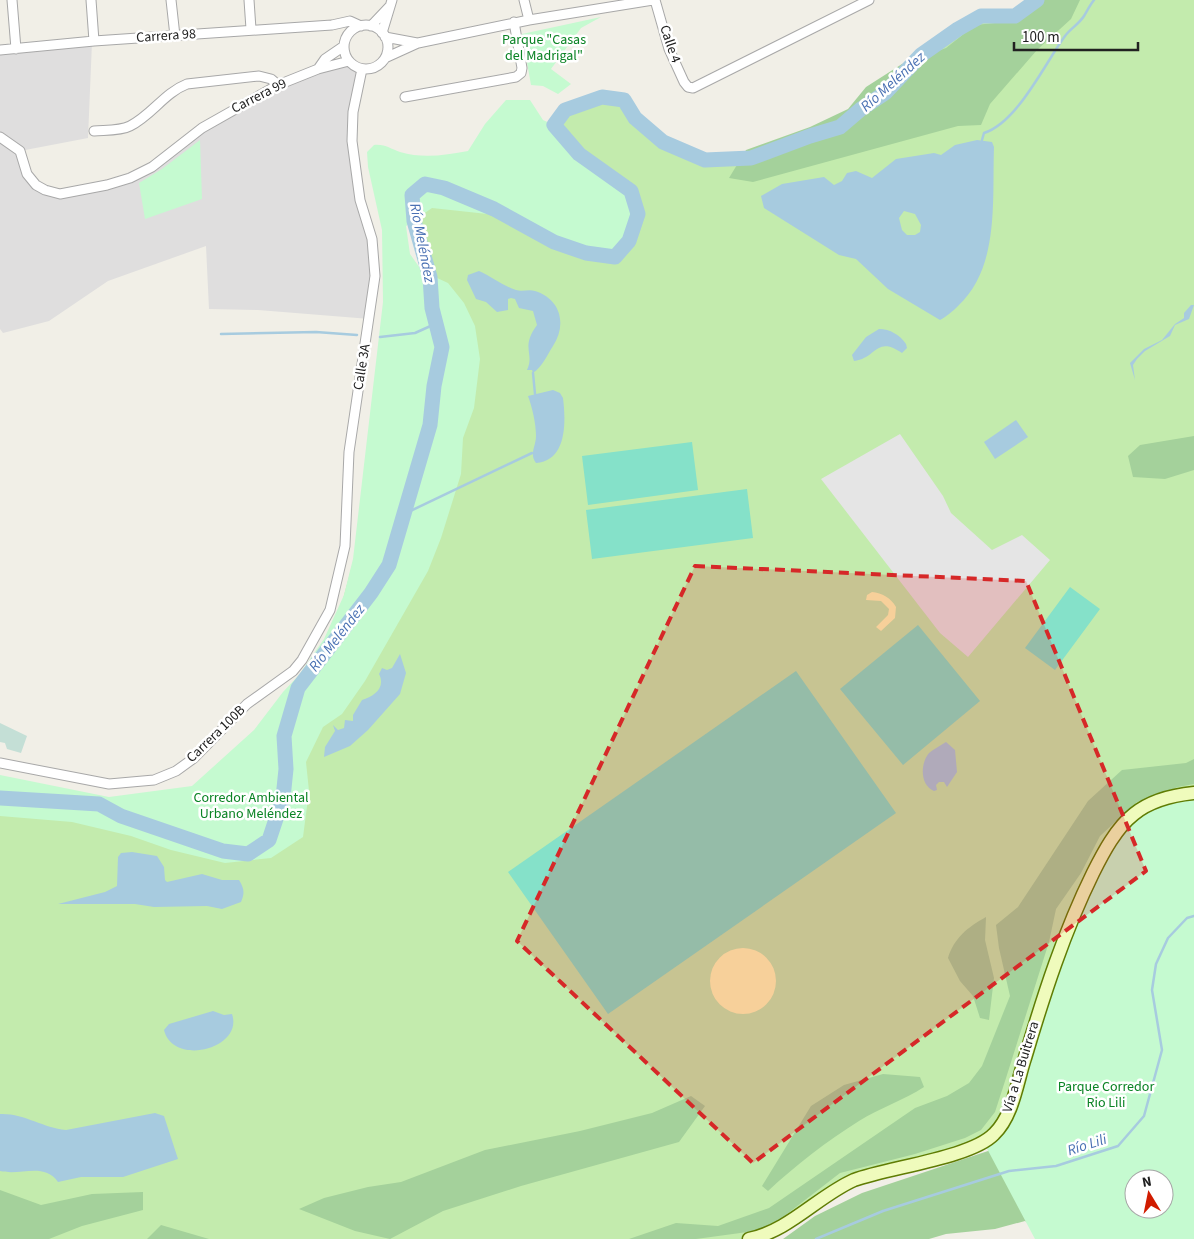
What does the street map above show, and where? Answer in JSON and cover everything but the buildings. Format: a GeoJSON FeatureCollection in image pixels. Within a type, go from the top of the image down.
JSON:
{"type":"FeatureCollection","features":[{"type":"Feature","properties":{"kind":"street"},"geometry":{"type":"LineString","coordinates":[[12,0],[16,50]]}},
{"type":"Feature","properties":{"kind":"street"},"geometry":{"type":"LineString","coordinates":[[91,0],[94,41]]}},
{"type":"Feature","properties":{"kind":"street"},"geometry":{"type":"LineString","coordinates":[[172,0],[175,36]]}},
{"type":"Feature","properties":{"kind":"street"},"geometry":{"type":"LineString","coordinates":[[249,0],[251,30]]}},
{"type":"Feature","properties":{"kind":"street"},"geometry":{"type":"LineString","coordinates":[[524,0],[529,20]]}},
{"type":"Feature","properties":{"kind":"street"},"geometry":{"type":"LineString","coordinates":[[418,43],[384,35],[371,26],[361,26],[354,29],[347,36],[344,46],[349,61],[362,68],[375,67],[384,58],[418,43],[514,22],[654,0]]}},
{"type":"Feature","properties":{"kind":"street","name":"Calle 4"},"geometry":{"type":"LineString","coordinates":[[654,0],[669,50],[688,87],[693,88],[869,0]]}},
{"type":"Feature","properties":{"kind":"street"},"geometry":{"type":"LineString","coordinates":[[371,26],[390,4]]}},
{"type":"Feature","properties":{"kind":"street"},"geometry":{"type":"LineString","coordinates":[[384,58],[388,48],[384,35],[390,4]]}},
{"type":"Feature","properties":{"kind":"street","name":"Carrera 98"},"geometry":{"type":"LineString","coordinates":[[0,50],[16,50],[94,41],[332,25],[350,21],[361,26]]}},
{"type":"Feature","properties":{"kind":"street"},"geometry":{"type":"LineString","coordinates":[[405,97],[516,77],[521,73],[522,68],[514,22]]}},
{"type":"Feature","properties":{"kind":"street"},"geometry":{"type":"LineString","coordinates":[[332,25],[347,36]]}},
{"type":"Feature","properties":{"kind":"street","name":"Carrera 99"},"geometry":{"type":"LineString","coordinates":[[318,69],[325,59],[344,46]]}},
{"type":"Feature","properties":{"kind":"street","name":"Carrera 99"},"geometry":{"type":"LineString","coordinates":[[0,138],[20,151],[28,174],[36,186],[60,194],[130,178],[152,167],[202,128],[278,84],[318,69],[349,61]]}},
{"type":"Feature","properties":{"kind":"street","name":"Calle 3A"},"geometry":{"type":"LineString","coordinates":[[302,660],[330,610],[345,546],[349,452],[375,276],[372,239],[360,200],[352,141],[353,112],[362,68]]}},
{"type":"Feature","properties":{"kind":"street"},"geometry":{"type":"LineString","coordinates":[[94,131],[129,127],[177,88],[187,84],[259,76],[271,79],[278,84]]}},
{"type":"Feature","properties":{"kind":"street","name":"Carrera 100B"},"geometry":{"type":"LineString","coordinates":[[0,763],[109,784],[154,780],[176,771],[194,758],[247,704],[293,671],[302,660]]}},
{"type":"Feature","properties":{"kind":"street","name":"Vía a La Buitrera"},"geometry":{"type":"LineString","coordinates":[[749,1239],[769,1233],[786,1224],[840,1186],[854,1180],[965,1150],[984,1143],[1000,1129],[1008,1113],[1050,974],[1080,899],[1101,858],[1124,822],[1134,814],[1146,806],[1165,799],[1194,793]]}},
{"type":"Feature","properties":{"kind":"highlighted area"},"geometry":{"type":"Polygon","coordinates":[[[695,566],[1026,581],[1146,871],[753,1163],[517,941],[695,566]]]}},
{"type":"Feature","properties":{"kind":"shaded area"},"geometry":{"type":"Polygon","coordinates":[[[92,42],[88,138],[20,151],[36,185],[60,194],[130,178],[202,128],[278,85],[351,63],[360,68],[352,141],[372,239],[370,319],[258,310],[209,309],[206,246],[108,281],[49,321],[3,333],[0,329],[0,51],[92,42]]]}},
{"type":"Feature","properties":{"kind":"shaded area"},"geometry":{"type":"Polygon","coordinates":[[[977,140],[992,142],[994,147],[993,210],[987,253],[981,272],[972,290],[956,308],[940,320],[888,289],[856,259],[839,255],[764,208],[761,196],[782,184],[824,177],[834,185],[842,181],[847,173],[856,171],[872,178],[896,159],[934,153],[941,155],[955,145],[977,140]],[[904,211],[899,218],[902,230],[907,235],[915,235],[920,232],[921,225],[915,214],[904,211]]]}},
{"type":"Feature","properties":{"kind":"shaded area"},"geometry":{"type":"Polygon","coordinates":[[[479,271],[518,291],[533,290],[544,295],[556,306],[559,314],[560,330],[542,364],[533,373],[532,370],[527,370],[530,359],[529,339],[537,325],[533,311],[519,308],[515,299],[511,298],[508,299],[508,310],[497,312],[486,302],[476,299],[467,280],[468,275],[479,271]]]}},
{"type":"Feature","properties":{"kind":"shaded area"},"geometry":{"type":"Polygon","coordinates":[[[1191,305],[1194,305],[1189,319],[1175,325],[1170,336],[1145,351],[1137,359],[1133,365],[1135,380],[1130,363],[1144,349],[1162,340],[1175,324],[1184,318],[1184,313],[1191,305]]]}},
{"type":"Feature","properties":{"kind":"shaded area"},"geometry":{"type":"Polygon","coordinates":[[[879,329],[891,331],[898,335],[904,341],[907,348],[902,353],[887,346],[881,347],[868,356],[854,361],[852,355],[866,337],[879,329]]]}},
{"type":"Feature","properties":{"kind":"shaded area"},"geometry":{"type":"Polygon","coordinates":[[[553,390],[560,393],[563,398],[564,429],[562,439],[554,455],[546,461],[536,463],[533,456],[536,440],[535,426],[528,396],[553,390]]]}},
{"type":"Feature","properties":{"kind":"shaded area"},"geometry":{"type":"Polygon","coordinates":[[[1016,420],[1028,437],[995,459],[984,442],[1016,420]]]}},
{"type":"Feature","properties":{"kind":"shaded area"},"geometry":{"type":"Polygon","coordinates":[[[900,434],[943,496],[951,513],[992,550],[1022,535],[1050,560],[968,657],[940,633],[821,479],[900,434]]]}},
{"type":"Feature","properties":{"kind":"shaded area"},"geometry":{"type":"Polygon","coordinates":[[[400,654],[406,673],[400,694],[368,730],[350,746],[324,757],[325,747],[335,731],[333,725],[338,730],[344,728],[345,720],[353,721],[353,715],[362,700],[378,691],[381,683],[379,674],[382,668],[387,670],[392,668],[400,654]]]}},
{"type":"Feature","properties":{"kind":"shaded area"},"geometry":{"type":"Polygon","coordinates":[[[0,723],[27,736],[21,753],[7,749],[5,743],[0,742],[0,723]]]}},
{"type":"Feature","properties":{"kind":"shaded area"},"geometry":{"type":"Polygon","coordinates":[[[946,742],[955,750],[957,772],[947,787],[944,782],[939,782],[936,785],[937,790],[934,791],[929,788],[924,779],[924,763],[929,753],[946,742]]]}},
{"type":"Feature","properties":{"kind":"shaded area"},"geometry":{"type":"Polygon","coordinates":[[[132,852],[157,856],[164,867],[165,880],[167,882],[202,874],[222,880],[239,880],[243,891],[241,902],[222,909],[207,906],[154,907],[135,904],[58,904],[105,892],[117,886],[118,857],[121,853],[132,852]]]}},
{"type":"Feature","properties":{"kind":"shaded area"},"geometry":{"type":"Polygon","coordinates":[[[213,1011],[224,1015],[232,1014],[233,1026],[228,1036],[218,1044],[206,1049],[180,1048],[170,1041],[164,1030],[169,1024],[213,1011]]]}},
{"type":"Feature","properties":{"kind":"shaded area"},"geometry":{"type":"Polygon","coordinates":[[[155,1113],[164,1116],[178,1159],[123,1177],[81,1177],[58,1182],[52,1176],[39,1171],[0,1171],[0,1114],[9,1114],[49,1127],[66,1130],[155,1113]]]}},
{"type":"Feature","properties":{"kind":"green space"},"geometry":{"type":"Polygon","coordinates":[[[1037,0],[1194,0],[1194,793],[993,1136],[869,1174],[749,1239],[0,1239],[0,798],[172,833],[330,647],[430,277],[414,221],[412,195],[494,209],[554,242],[586,253],[631,191],[580,153],[562,135],[554,125],[565,110],[602,97],[624,100],[635,118],[663,142],[705,160],[751,158],[810,136],[905,74],[921,55],[981,16],[1015,16],[1037,0]]]}},
{"type":"Feature","properties":{"kind":"green space"},"geometry":{"type":"Polygon","coordinates":[[[1043,0],[1080,0],[1071,19],[1037,50],[990,104],[981,125],[958,126],[753,182],[729,178],[746,150],[810,127],[848,109],[866,87],[902,64],[946,48],[975,25],[1005,22],[1024,15],[1043,0]]]}},
{"type":"Feature","properties":{"kind":"green space","name":"Parque \"Casas del Madrigal\""},"geometry":{"type":"Polygon","coordinates":[[[601,17],[581,28],[551,69],[571,84],[558,94],[543,86],[531,85],[522,34],[601,17]]]}},
{"type":"Feature","properties":{"kind":"green space","name":"Corredor Ambiental Urbano Meléndez"},"geometry":{"type":"Polygon","coordinates":[[[506,100],[530,100],[543,120],[554,125],[579,154],[631,191],[638,214],[629,241],[615,257],[586,253],[554,242],[506,216],[432,208],[406,226],[410,254],[422,271],[448,283],[464,303],[475,326],[480,359],[474,408],[463,438],[461,474],[441,538],[428,571],[365,681],[342,714],[323,727],[306,762],[309,791],[303,837],[271,858],[225,863],[171,850],[131,836],[72,822],[0,816],[0,775],[109,797],[192,786],[254,730],[283,692],[299,675],[324,639],[344,595],[353,559],[383,302],[382,230],[368,167],[367,152],[374,145],[385,146],[409,154],[426,156],[468,151],[485,124],[506,100]]]}},
{"type":"Feature","properties":{"kind":"green space"},"geometry":{"type":"Polygon","coordinates":[[[200,140],[202,199],[145,219],[139,183],[162,169],[200,140]]]}},
{"type":"Feature","properties":{"kind":"green space"},"geometry":{"type":"Polygon","coordinates":[[[1194,436],[1194,470],[1165,479],[1133,477],[1128,456],[1140,445],[1194,436]]]}},
{"type":"Feature","properties":{"kind":"green space"},"geometry":{"type":"Polygon","coordinates":[[[692,442],[698,490],[588,505],[582,456],[692,442]]]}},
{"type":"Feature","properties":{"kind":"green space"},"geometry":{"type":"Polygon","coordinates":[[[747,489],[753,538],[592,559],[586,510],[747,489]]]}},
{"type":"Feature","properties":{"kind":"green space"},"geometry":{"type":"Polygon","coordinates":[[[1070,587],[1100,609],[1055,670],[1025,648],[1070,587]]]}},
{"type":"Feature","properties":{"kind":"green space"},"geometry":{"type":"Polygon","coordinates":[[[918,625],[980,701],[903,765],[840,689],[918,625]]]}},
{"type":"Feature","properties":{"kind":"green space"},"geometry":{"type":"Polygon","coordinates":[[[796,671],[896,813],[608,1014],[508,872],[796,671]]]}},
{"type":"Feature","properties":{"kind":"green space"},"geometry":{"type":"Polygon","coordinates":[[[1194,759],[1194,784],[1178,787],[1137,802],[1100,836],[1081,873],[1056,909],[1049,942],[995,1112],[981,1130],[965,1138],[915,1154],[840,1173],[774,1224],[755,1231],[696,1239],[629,1239],[676,1223],[718,1226],[769,1208],[915,1108],[947,1096],[969,1083],[982,1066],[1010,996],[999,948],[996,925],[1018,907],[1088,801],[1122,770],[1186,763],[1194,759]]]}},
{"type":"Feature","properties":{"kind":"green space","name":"Parque Corredor Rio Lili"},"geometry":{"type":"Polygon","coordinates":[[[1194,793],[1194,1239],[1035,1239],[984,1143],[999,1129],[1080,899],[1134,814],[1194,793]]]}},
{"type":"Feature","properties":{"kind":"green space"},"geometry":{"type":"Polygon","coordinates":[[[986,917],[985,940],[994,978],[989,1020],[980,1018],[973,996],[960,981],[948,958],[958,939],[973,925],[986,917]]]}},
{"type":"Feature","properties":{"kind":"green space"},"geometry":{"type":"Polygon","coordinates":[[[883,1074],[920,1077],[924,1087],[867,1116],[847,1129],[812,1154],[768,1191],[762,1186],[811,1106],[844,1085],[883,1074]]]}},
{"type":"Feature","properties":{"kind":"green space"},"geometry":{"type":"Polygon","coordinates":[[[691,1096],[705,1106],[679,1142],[521,1186],[443,1211],[390,1239],[355,1231],[299,1209],[324,1198],[368,1187],[401,1182],[485,1150],[580,1131],[652,1113],[691,1096]]]}},
{"type":"Feature","properties":{"kind":"green space"},"geometry":{"type":"Polygon","coordinates":[[[997,1143],[1124,1170],[1124,1212],[1044,1233],[1025,1221],[995,1229],[946,1234],[929,1239],[783,1239],[815,1216],[862,1193],[988,1151],[997,1143]]]}},
{"type":"Feature","properties":{"kind":"green space"},"geometry":{"type":"Polygon","coordinates":[[[0,1190],[41,1205],[92,1194],[143,1192],[143,1210],[82,1226],[49,1239],[0,1239],[0,1190]]]}},
{"type":"Feature","properties":{"kind":"green space"},"geometry":{"type":"Polygon","coordinates":[[[161,1225],[209,1239],[147,1239],[161,1225]]]}},
{"type":"Feature","properties":{"kind":"sand"},"geometry":{"type":"Polygon","coordinates":[[[872,592],[886,596],[896,607],[895,618],[881,631],[876,627],[888,615],[889,609],[881,601],[866,600],[867,595],[872,592]]]}},
{"type":"Feature","properties":{"kind":"sand"},"geometry":{"type":"Polygon","coordinates":[[[743,948],[756,951],[766,958],[773,968],[776,981],[773,994],[766,1004],[756,1011],[743,1014],[730,1011],[720,1004],[713,994],[710,981],[713,968],[720,958],[730,951],[743,948]]]}},
{"type":"Feature","properties":{"kind":"waterway","name":"Río Meléndez"},"geometry":{"type":"LineString","coordinates":[[0,798],[99,804],[121,816],[223,851],[248,854],[269,840],[283,798],[286,769],[284,736],[298,688],[371,593],[389,565],[430,425],[434,386],[442,347],[432,308],[430,277],[414,221],[412,195],[425,184],[444,188],[494,209],[554,242],[586,253],[615,257],[629,241],[638,214],[631,191],[579,154],[554,125],[565,110],[602,97],[624,100],[635,118],[663,142],[705,160],[751,158],[840,127],[861,109],[885,93],[921,55],[958,29],[981,16],[1015,16],[1037,0]]}},
{"type":"Feature","properties":{"kind":"waterway"},"geometry":{"type":"LineString","coordinates":[[982,140],[984,133],[996,127],[1019,105],[1065,36],[1082,19],[1094,0]]}},
{"type":"Feature","properties":{"kind":"waterway"},"geometry":{"type":"LineString","coordinates":[[380,337],[415,333],[435,324]]}},
{"type":"Feature","properties":{"kind":"waterway"},"geometry":{"type":"LineString","coordinates":[[221,334],[316,332],[357,335]]}},
{"type":"Feature","properties":{"kind":"waterway"},"geometry":{"type":"LineString","coordinates":[[533,373],[535,394]]}},
{"type":"Feature","properties":{"kind":"waterway"},"geometry":{"type":"LineString","coordinates":[[404,514],[532,453]]}},
{"type":"Feature","properties":{"kind":"waterway","name":"Río Lili"},"geometry":{"type":"LineString","coordinates":[[816,1239],[883,1211],[1009,1171],[1056,1166],[1118,1146],[1144,1116],[1162,1050],[1152,990],[1156,964],[1168,938],[1187,918],[1194,916]]}}]}
